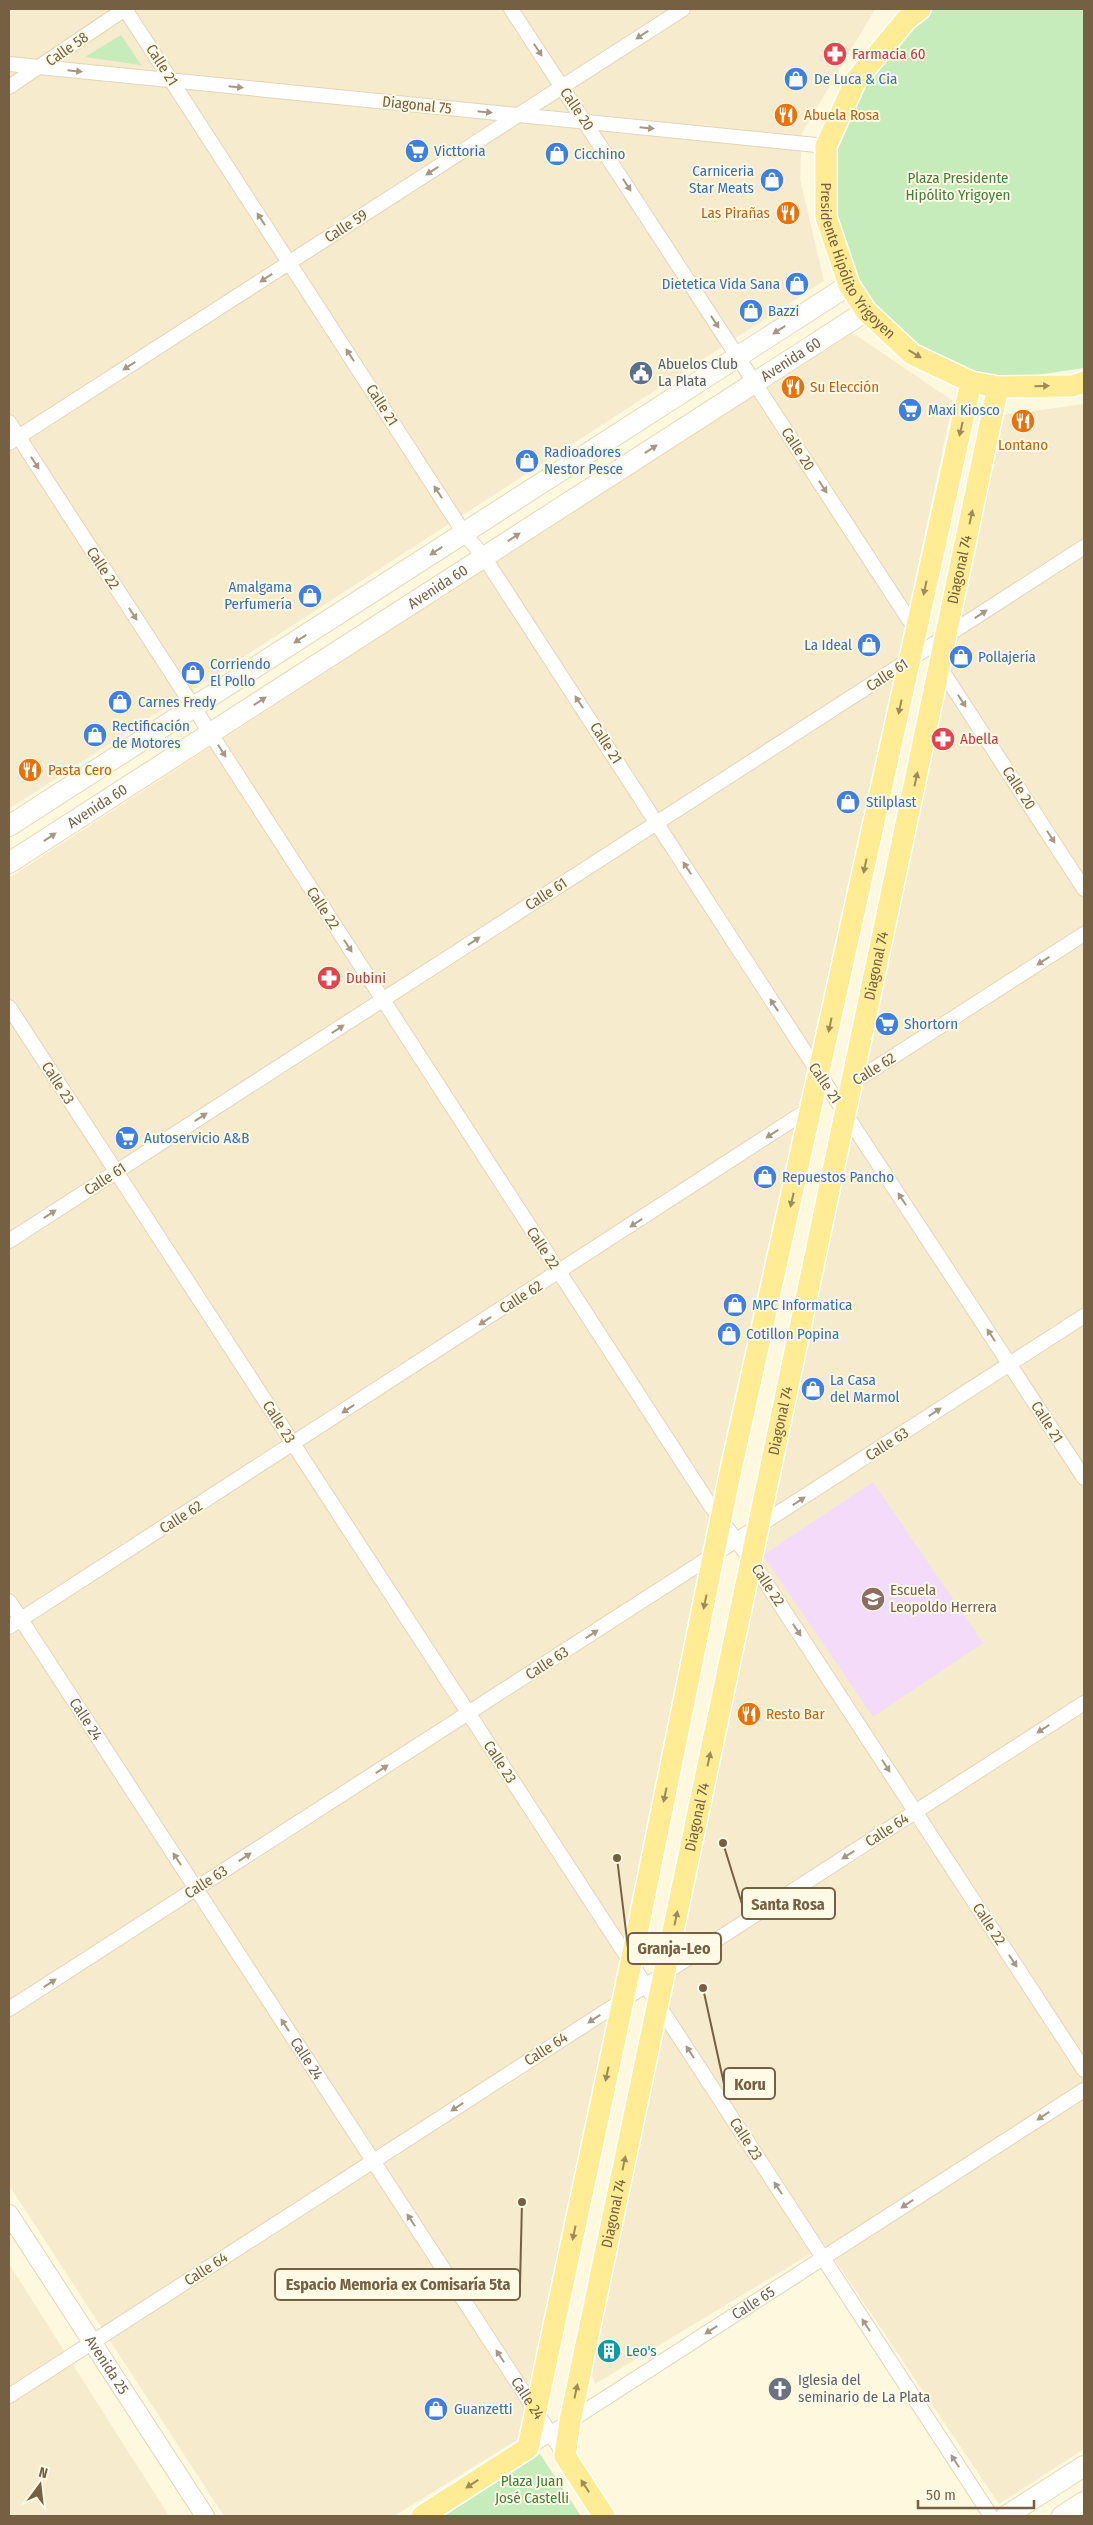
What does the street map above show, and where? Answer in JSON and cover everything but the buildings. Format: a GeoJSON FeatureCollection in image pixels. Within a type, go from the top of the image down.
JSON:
{"type":"FeatureCollection","features":[{"type":"Feature","properties":{"kind":"main road","name":"Presidente Hipólito Yrigoyen"},"geometry":{"type":"LineString","coordinates":[[908,12],[856,80],[826,146],[826,217],[849,285],[866,311],[912,354],[971,382],[998,387],[1072,386],[1084,382]]}},
{"type":"Feature","properties":{"kind":"main road","name":"Avenida 60"},"geometry":{"type":"LineString","coordinates":[[9,826],[849,285]]}},
{"type":"Feature","properties":{"kind":"main road","name":"Avenida 60"},"geometry":{"type":"LineString","coordinates":[[9,863],[866,311]]}},
{"type":"Feature","properties":{"kind":"main road","name":"Diagonal 74"},"geometry":{"type":"LineString","coordinates":[[528,2448],[631,1963],[721,1521],[820,1075],[919,654],[916,630],[971,382]]}},
{"type":"Feature","properties":{"kind":"main road","name":"Diagonal 74"},"geometry":{"type":"LineString","coordinates":[[565,2456],[570,2421],[998,387]]}},
{"type":"Feature","properties":{"kind":"main road","name":"Calle 65"},"geometry":{"type":"LineString","coordinates":[[422,2516],[528,2448]]}},
{"type":"Feature","properties":{"kind":"main road","name":"Calle 24"},"geometry":{"type":"LineString","coordinates":[[565,2456],[604,2516]]}},
{"type":"Feature","properties":{"kind":"main road"},"geometry":{"type":"LineString","coordinates":[[1006,2516],[1084,2466]]}},
{"type":"Feature","properties":{"kind":"main road"},"geometry":{"type":"LineString","coordinates":[[1062,2516],[1084,2502]]}},
{"type":"Feature","properties":{"kind":"street","name":"Calle 58"},"geometry":{"type":"LineString","coordinates":[[9,87],[125,9]]}},
{"type":"Feature","properties":{"kind":"street","name":"Calle 21"},"geometry":{"type":"LineString","coordinates":[[125,9],[464,533],[484,557],[1084,1478]]}},
{"type":"Feature","properties":{"kind":"street","name":"Calle 20"},"geometry":{"type":"LineString","coordinates":[[511,9],[916,630]]}},
{"type":"Feature","properties":{"kind":"street","name":"Calle 59"},"geometry":{"type":"LineString","coordinates":[[14,440],[683,9]]}},
{"type":"Feature","properties":{"kind":"street","name":"Diagonal 75"},"geometry":{"type":"LineString","coordinates":[[9,64],[826,146]]}},
{"type":"Feature","properties":{"kind":"street","name":"Calle 22"},"geometry":{"type":"LineString","coordinates":[[9,422],[14,440],[193,707],[721,1521],[751,1560],[1084,2070]]}},
{"type":"Feature","properties":{"kind":"street","name":"Calle 61"},"geometry":{"type":"LineString","coordinates":[[9,1241],[1084,547]]}},
{"type":"Feature","properties":{"kind":"street","name":"Calle 20"},"geometry":{"type":"LineString","coordinates":[[919,654],[939,666],[1084,889]]}},
{"type":"Feature","properties":{"kind":"street","name":"Calle 62"},"geometry":{"type":"LineString","coordinates":[[9,1628],[813,1107],[1084,934]]}},
{"type":"Feature","properties":{"kind":"street","name":"Calle 23"},"geometry":{"type":"LineString","coordinates":[[9,1007],[991,2516]]}},
{"type":"Feature","properties":{"kind":"street","name":"Calle 63"},"geometry":{"type":"LineString","coordinates":[[9,2009],[758,1528],[1084,1316]]}},
{"type":"Feature","properties":{"kind":"street","name":"Calle 24"},"geometry":{"type":"LineString","coordinates":[[9,1601],[565,2456]]}},
{"type":"Feature","properties":{"kind":"street","name":"Calle 64"},"geometry":{"type":"LineString","coordinates":[[9,2396],[1084,1703]]}},
{"type":"Feature","properties":{"kind":"street","name":"Calle 65"},"geometry":{"type":"LineString","coordinates":[[528,2448],[1084,2090]]}},
{"type":"Feature","properties":{"kind":"street","name":"Avenida 25"},"geometry":{"type":"LineString","coordinates":[[9,2214],[205,2516]]}},
{"type":"Feature","properties":{"kind":"shaded area"},"geometry":{"type":"Polygon","coordinates":[[[9,9],[875,9],[802,133],[800,179],[824,281],[9,809],[9,9]]]}},
{"type":"Feature","properties":{"kind":"shaded area"},"geometry":{"type":"Polygon","coordinates":[[[850,331],[953,401],[533,2379],[517,2440],[394,2516],[224,2516],[9,2185],[9,878],[850,331]]]}},
{"type":"Feature","properties":{"kind":"shaded area"},"geometry":{"type":"Polygon","coordinates":[[[1084,404],[1084,2449],[999,2504],[825,2245],[595,2384],[589,2368],[997,422],[1005,415],[1084,404]]]}},
{"type":"Feature","properties":{"kind":"shaded area","name":"Escuela Leopoldo Herrera"},"geometry":{"type":"Polygon","coordinates":[[[873,1482],[983,1643],[873,1717],[763,1555],[873,1482]]]}},
{"type":"Feature","properties":{"kind":"shaded area"},"geometry":{"type":"Polygon","coordinates":[[[9,2264],[169,2516],[9,2516],[9,2264]]]}},
{"type":"Feature","properties":{"kind":"green space","name":"Plaza Presidente Hipólito Yrigoyen"},"geometry":{"type":"Polygon","coordinates":[[[932,9],[1084,9],[1084,368],[1002,380],[949,367],[870,307],[847,270],[829,183],[852,95],[899,28],[932,9]]]}},
{"type":"Feature","properties":{"kind":"green space"},"geometry":{"type":"Polygon","coordinates":[[[121,35],[141,65],[85,57],[121,35]]]}},
{"type":"Feature","properties":{"kind":"green space","name":"Plaza Juan José Castelli"},"geometry":{"type":"Polygon","coordinates":[[[540,2454],[581,2516],[443,2516],[540,2454]]]}},
{"type":"Feature","properties":{"kind":"place","name":"Farmacia 60"},"geometry":{"type":"Point","coordinates":[835,54]}},
{"type":"Feature","properties":{"kind":"place","name":"De Luca & Cia"},"geometry":{"type":"Point","coordinates":[796,79]}},
{"type":"Feature","properties":{"kind":"place","name":"Abuela Rosa"},"geometry":{"type":"Point","coordinates":[786,115]}},
{"type":"Feature","properties":{"kind":"place","name":"Victtoria"},"geometry":{"type":"Point","coordinates":[417,151]}},
{"type":"Feature","properties":{"kind":"place","name":"Cicchino"},"geometry":{"type":"Point","coordinates":[557,154]}},
{"type":"Feature","properties":{"kind":"place","name":"Carniceria Star Meats"},"geometry":{"type":"Point","coordinates":[772,180]}},
{"type":"Feature","properties":{"kind":"place","name":"Las Pirañas"},"geometry":{"type":"Point","coordinates":[788,213]}},
{"type":"Feature","properties":{"kind":"place","name":"Dietetica Vida Sana"},"geometry":{"type":"Point","coordinates":[797,284]}},
{"type":"Feature","properties":{"kind":"place","name":"Bazzi"},"geometry":{"type":"Point","coordinates":[751,311]}},
{"type":"Feature","properties":{"kind":"place","name":"Abuelos Club La Plata"},"geometry":{"type":"Point","coordinates":[641,373]}},
{"type":"Feature","properties":{"kind":"place","name":"Su Elección"},"geometry":{"type":"Point","coordinates":[793,387]}},
{"type":"Feature","properties":{"kind":"place","name":"Maxi Kiosco"},"geometry":{"type":"Point","coordinates":[910,410]}},
{"type":"Feature","properties":{"kind":"place","name":"Lontano"},"geometry":{"type":"Point","coordinates":[1023,421]}},
{"type":"Feature","properties":{"kind":"place","name":"Radioadores Nestor Pesce"},"geometry":{"type":"Point","coordinates":[527,461]}},
{"type":"Feature","properties":{"kind":"place","name":"Amalgama Perfumería"},"geometry":{"type":"Point","coordinates":[310,596]}},
{"type":"Feature","properties":{"kind":"place","name":"La Ideal"},"geometry":{"type":"Point","coordinates":[869,645]}},
{"type":"Feature","properties":{"kind":"place","name":"Pollajería"},"geometry":{"type":"Point","coordinates":[961,657]}},
{"type":"Feature","properties":{"kind":"place","name":"Corriendo El Pollo"},"geometry":{"type":"Point","coordinates":[193,673]}},
{"type":"Feature","properties":{"kind":"place","name":"Carnes Fredy"},"geometry":{"type":"Point","coordinates":[120,702]}},
{"type":"Feature","properties":{"kind":"place","name":"Rectificación de Motores"},"geometry":{"type":"Point","coordinates":[95,735]}},
{"type":"Feature","properties":{"kind":"place","name":"Abella"},"geometry":{"type":"Point","coordinates":[943,739]}},
{"type":"Feature","properties":{"kind":"place","name":"Pasta Cero"},"geometry":{"type":"Point","coordinates":[30,770]}},
{"type":"Feature","properties":{"kind":"place","name":"Stilplast"},"geometry":{"type":"Point","coordinates":[848,802]}},
{"type":"Feature","properties":{"kind":"place","name":"Dubini"},"geometry":{"type":"Point","coordinates":[329,978]}},
{"type":"Feature","properties":{"kind":"place","name":"Shortorn"},"geometry":{"type":"Point","coordinates":[887,1024]}},
{"type":"Feature","properties":{"kind":"place","name":"Autoservicio A&B"},"geometry":{"type":"Point","coordinates":[127,1138]}},
{"type":"Feature","properties":{"kind":"place","name":"Repuestos Pancho"},"geometry":{"type":"Point","coordinates":[765,1177]}},
{"type":"Feature","properties":{"kind":"place","name":"MPC Informatica"},"geometry":{"type":"Point","coordinates":[735,1305]}},
{"type":"Feature","properties":{"kind":"place","name":"Cotillon Popina"},"geometry":{"type":"Point","coordinates":[729,1334]}},
{"type":"Feature","properties":{"kind":"place","name":"La Casa del Marmol"},"geometry":{"type":"Point","coordinates":[813,1389]}},
{"type":"Feature","properties":{"kind":"place","name":"Escuela Leopoldo Herrera"},"geometry":{"type":"Point","coordinates":[873,1599]}},
{"type":"Feature","properties":{"kind":"place","name":"Resto Bar"},"geometry":{"type":"Point","coordinates":[749,1714]}},
{"type":"Feature","properties":{"kind":"place","name":"Santa Rosa"},"geometry":{"type":"Point","coordinates":[723,1843]}},
{"type":"Feature","properties":{"kind":"place","name":"Granja-Leo"},"geometry":{"type":"Point","coordinates":[617,1858]}},
{"type":"Feature","properties":{"kind":"place","name":"Koru"},"geometry":{"type":"Point","coordinates":[703,1988]}},
{"type":"Feature","properties":{"kind":"place","name":"Espacio Memoria ex Comisaría 5ta"},"geometry":{"type":"Point","coordinates":[522,2202]}},
{"type":"Feature","properties":{"kind":"place","name":"Leo's"},"geometry":{"type":"Point","coordinates":[609,2351]}},
{"type":"Feature","properties":{"kind":"place","name":"Iglesia del seminario de La Plata"},"geometry":{"type":"Point","coordinates":[780,2389]}},
{"type":"Feature","properties":{"kind":"place","name":"Guanzetti"},"geometry":{"type":"Point","coordinates":[436,2409]}}]}
